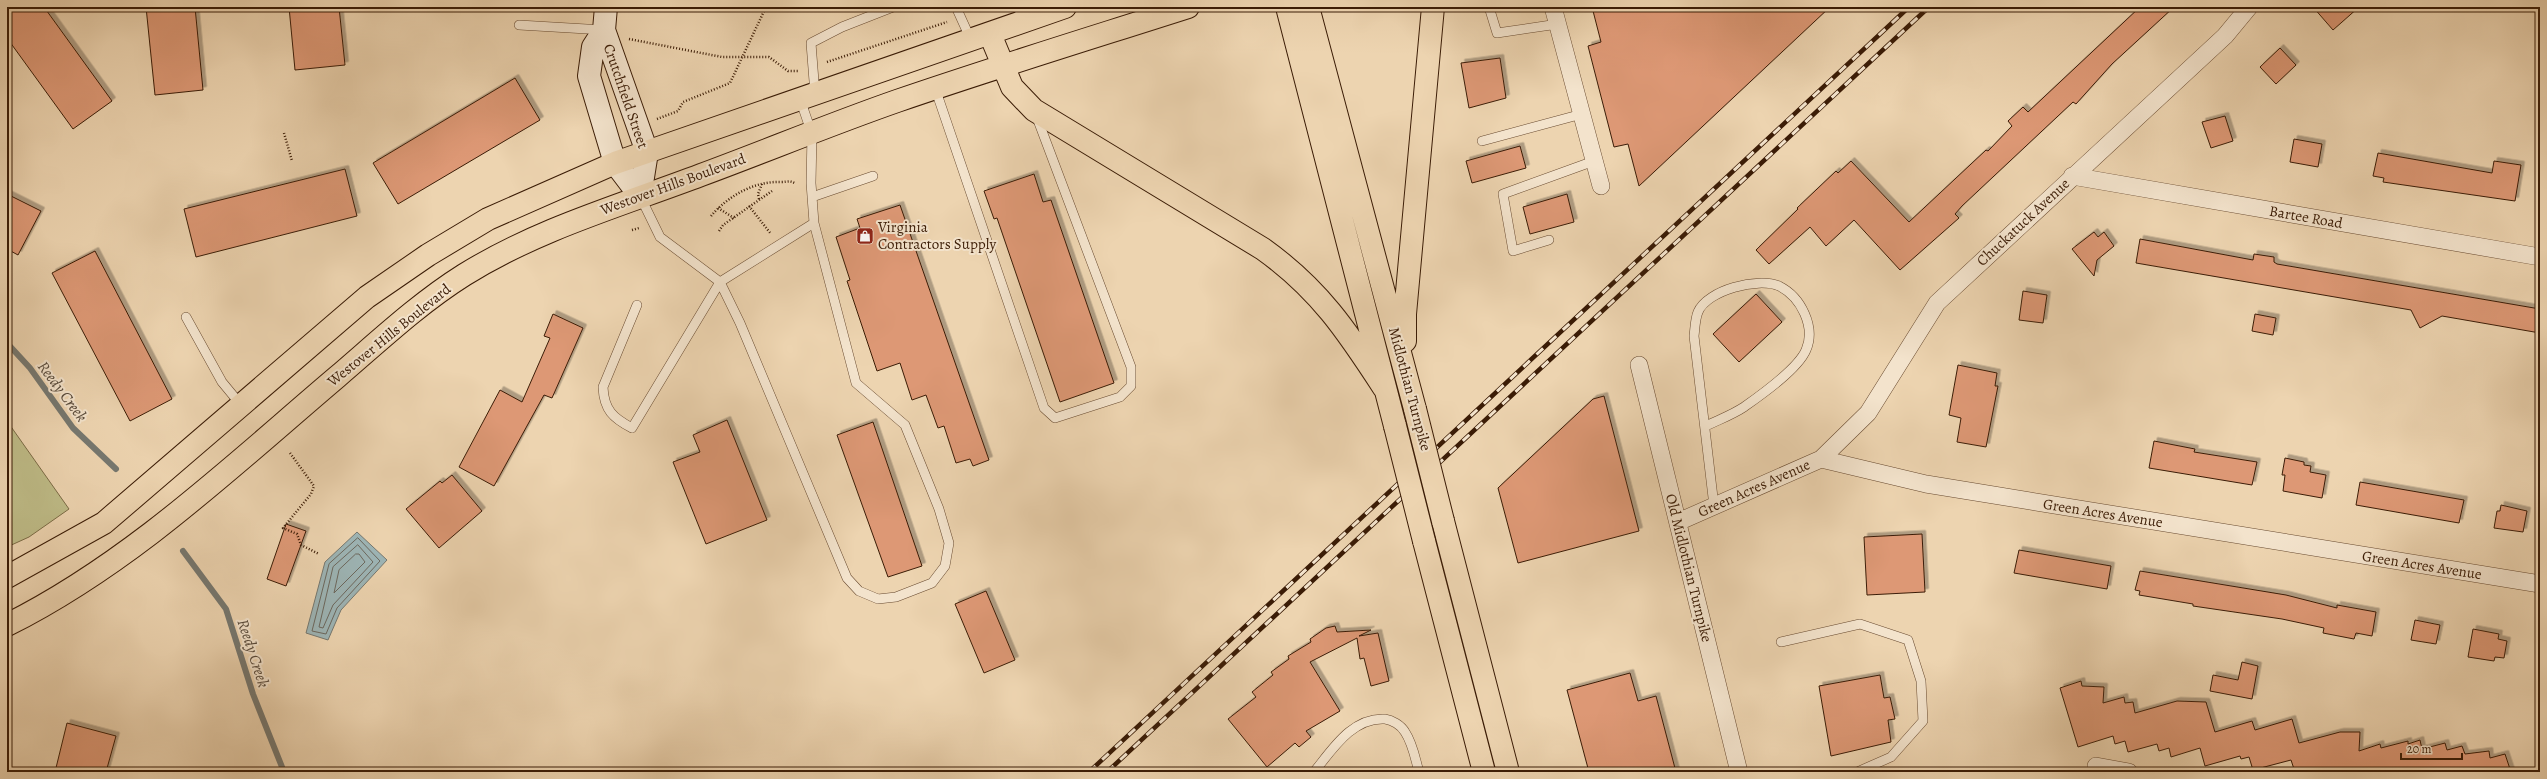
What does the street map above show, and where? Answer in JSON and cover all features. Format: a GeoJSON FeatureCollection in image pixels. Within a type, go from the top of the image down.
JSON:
{"type":"FeatureCollection","features":[{"type":"Feature","properties":{"kind":"main road"},"geometry":{"type":"LineString","coordinates":[[7,577],[104,523],[367,297],[428,255],[518,204],[615,163],[973,39],[1021,14],[1065,7]]}},
{"type":"Feature","properties":{"kind":"main road"},"geometry":{"type":"LineString","coordinates":[[1405,370],[1405,314],[1433,7]]}},
{"type":"Feature","properties":{"kind":"main road","name":"Westover Hills Boulevard"},"geometry":{"type":"LineString","coordinates":[[7,625],[44,606],[124,555],[204,490],[407,316],[462,276],[492,258],[553,228],[935,88],[1178,8]]}},
{"type":"Feature","properties":{"kind":"main road","name":"Midlothian Turnpike"},"geometry":{"type":"LineString","coordinates":[[1299,13],[1405,370],[1508,772]]}},
{"type":"Feature","properties":{"kind":"main road","name":"Midlothian Turnpike"},"geometry":{"type":"LineString","coordinates":[[1299,13],[1384,388],[1484,772]]}},
{"type":"Feature","properties":{"kind":"main road"},"geometry":{"type":"LineString","coordinates":[[973,39],[1002,66],[1012,87],[1034,110],[1264,249],[1299,276],[1340,322],[1384,388]]}},
{"type":"Feature","properties":{"kind":"street","name":"Crutchfield Street"},"geometry":{"type":"LineString","coordinates":[[606,7],[604,30],[647,152],[640,196]]}},
{"type":"Feature","properties":{"kind":"street"},"geometry":{"type":"LineString","coordinates":[[1553,7],[1601,186]]}},
{"type":"Feature","properties":{"kind":"street","name":"Chuckatuck Avenue"},"geometry":{"type":"LineString","coordinates":[[1821,459],[1868,413],[1937,304],[2072,176],[2225,36],[2249,7]]}},
{"type":"Feature","properties":{"kind":"street","name":"Crutchfield Street"},"geometry":{"type":"LineString","coordinates":[[604,30],[593,47],[589,76],[615,163],[640,196]]}},
{"type":"Feature","properties":{"kind":"street","name":"Bartee Road"},"geometry":{"type":"LineString","coordinates":[[2072,176],[2540,257]]}},
{"type":"Feature","properties":{"kind":"street","name":"Old Midlothian Turnpike"},"geometry":{"type":"LineString","coordinates":[[1639,365],[1739,772]]}},
{"type":"Feature","properties":{"kind":"street","name":"Green Acres Avenue"},"geometry":{"type":"LineString","coordinates":[[1678,522],[1821,459],[1926,484],[2540,584]]}},
{"type":"Feature","properties":{"kind":"street"},"geometry":{"type":"LineString","coordinates":[[2096,772],[2096,766],[2129,772]]}},
{"type":"Feature","properties":{"kind":"lane"},"geometry":{"type":"LineString","coordinates":[[640,196],[660,237],[720,282],[740,323],[847,578],[859,592],[878,599],[896,597],[932,583],[945,566],[949,543],[939,509],[905,425],[856,383],[814,223],[812,197],[812,134],[807,97],[813,67],[811,43],[842,27],[893,7]]}},
{"type":"Feature","properties":{"kind":"lane"},"geometry":{"type":"LineString","coordinates":[[956,7],[973,39]]}},
{"type":"Feature","properties":{"kind":"lane"},"geometry":{"type":"LineString","coordinates":[[1488,7],[1497,33],[1558,24]]}},
{"type":"Feature","properties":{"kind":"lane"},"geometry":{"type":"LineString","coordinates":[[519,25],[604,30]]}},
{"type":"Feature","properties":{"kind":"lane"},"geometry":{"type":"LineString","coordinates":[[935,88],[1044,408],[1055,418],[1120,397],[1131,386],[1131,367],[1034,110]]}},
{"type":"Feature","properties":{"kind":"lane"},"geometry":{"type":"LineString","coordinates":[[1482,141],[1582,114]]}},
{"type":"Feature","properties":{"kind":"lane"},"geometry":{"type":"LineString","coordinates":[[1548,240],[1513,251],[1503,194],[1594,161]]}},
{"type":"Feature","properties":{"kind":"lane"},"geometry":{"type":"LineString","coordinates":[[812,197],[873,176]]}},
{"type":"Feature","properties":{"kind":"lane"},"geometry":{"type":"LineString","coordinates":[[637,305],[603,387],[604,400],[614,418],[632,428],[720,282],[814,223]]}},
{"type":"Feature","properties":{"kind":"lane"},"geometry":{"type":"LineString","coordinates":[[1706,426],[1743,408],[1795,366],[1806,350],[1810,331],[1806,314],[1778,286],[1761,284],[1729,288],[1709,296],[1698,312],[1694,336],[1706,426],[1714,506]]}},
{"type":"Feature","properties":{"kind":"lane"},"geometry":{"type":"LineString","coordinates":[[186,317],[222,382],[241,405]]}},
{"type":"Feature","properties":{"kind":"lane"},"geometry":{"type":"LineString","coordinates":[[1781,642],[1860,624],[1908,640],[1921,681],[1923,721],[1891,757],[1856,772]]}},
{"type":"Feature","properties":{"kind":"lane"},"geometry":{"type":"LineString","coordinates":[[1314,772],[1342,738],[1360,725],[1376,719],[1391,721],[1404,730],[1411,744],[1419,772]]}},
{"type":"Feature","properties":{"kind":"path"},"geometry":{"type":"LineString","coordinates":[[655,120],[678,111],[683,102],[730,83],[766,7]]}},
{"type":"Feature","properties":{"kind":"path"},"geometry":{"type":"LineString","coordinates":[[626,38],[722,57],[769,57],[788,70],[796,72],[961,18]]}},
{"type":"Feature","properties":{"kind":"path"},"geometry":{"type":"LineString","coordinates":[[284,133],[292,161]]}},
{"type":"Feature","properties":{"kind":"path"},"geometry":{"type":"LineString","coordinates":[[711,216],[728,199],[757,184],[774,180],[791,181],[797,185]]}},
{"type":"Feature","properties":{"kind":"path"},"geometry":{"type":"LineString","coordinates":[[759,199],[758,194],[762,184]]}},
{"type":"Feature","properties":{"kind":"path"},"geometry":{"type":"LineString","coordinates":[[719,231],[723,225],[772,191]]}},
{"type":"Feature","properties":{"kind":"path"},"geometry":{"type":"LineString","coordinates":[[750,206],[779,245]]}},
{"type":"Feature","properties":{"kind":"path"},"geometry":{"type":"LineString","coordinates":[[718,208],[734,218]]}},
{"type":"Feature","properties":{"kind":"path"},"geometry":{"type":"LineString","coordinates":[[290,453],[314,486],[311,494],[283,528],[297,534],[301,545],[319,554]]}},
{"type":"Feature","properties":{"kind":"shaded area"},"geometry":{"type":"Polygon","coordinates":[[[7,421],[69,509],[29,537],[7,547],[7,421]]]}},
{"type":"Feature","properties":{"kind":"water"},"geometry":{"type":"Polygon","coordinates":[[[357,532],[387,560],[341,610],[328,640],[306,633],[325,562],[357,532]]]}},
{"type":"Feature","properties":{"kind":"building"},"geometry":{"type":"Polygon","coordinates":[[[7,7],[44,7],[112,101],[73,129],[7,38],[7,7]]]}},
{"type":"Feature","properties":{"kind":"building"},"geometry":{"type":"Polygon","coordinates":[[[146,7],[195,7],[203,90],[155,95],[146,7]]]}},
{"type":"Feature","properties":{"kind":"building"},"geometry":{"type":"Polygon","coordinates":[[[289,7],[339,7],[345,65],[295,70],[289,7]]]}},
{"type":"Feature","properties":{"kind":"building"},"geometry":{"type":"Polygon","coordinates":[[[1592,7],[1830,7],[1639,186],[1628,144],[1614,147],[1588,46],[1601,42],[1592,7]]]}},
{"type":"Feature","properties":{"kind":"building"},"geometry":{"type":"Polygon","coordinates":[[[2140,7],[2174,7],[2112,64],[2076,104],[2073,102],[1962,206],[1955,214],[1959,218],[1900,270],[1854,220],[1826,246],[1810,227],[1769,264],[1756,250],[1836,171],[1838,173],[1851,161],[1909,222],[1986,150],[1988,151],[2012,126],[2008,121],[2023,107],[2028,112],[2140,7]]]}},
{"type":"Feature","properties":{"kind":"building"},"geometry":{"type":"Polygon","coordinates":[[[2313,7],[2359,7],[2333,30],[2313,7]]]}},
{"type":"Feature","properties":{"kind":"building"},"geometry":{"type":"Polygon","coordinates":[[[2280,48],[2296,65],[2276,84],[2260,67],[2280,48]]]}},
{"type":"Feature","properties":{"kind":"building"},"geometry":{"type":"Polygon","coordinates":[[[1500,58],[1506,98],[1469,108],[1461,63],[1500,58]]]}},
{"type":"Feature","properties":{"kind":"building"},"geometry":{"type":"Polygon","coordinates":[[[515,78],[540,120],[398,204],[373,163],[515,78]]]}},
{"type":"Feature","properties":{"kind":"building"},"geometry":{"type":"Polygon","coordinates":[[[2225,116],[2233,141],[2211,148],[2202,122],[2225,116]]]}},
{"type":"Feature","properties":{"kind":"building"},"geometry":{"type":"Polygon","coordinates":[[[2294,139],[2322,144],[2318,167],[2290,162],[2294,139]]]}},
{"type":"Feature","properties":{"kind":"building"},"geometry":{"type":"Polygon","coordinates":[[[1520,146],[1526,168],[1472,183],[1466,161],[1520,146]]]}},
{"type":"Feature","properties":{"kind":"building"},"geometry":{"type":"Polygon","coordinates":[[[2378,153],[2492,173],[2494,161],[2521,165],[2515,201],[2383,182],[2384,178],[2373,176],[2378,153]]]}},
{"type":"Feature","properties":{"kind":"building"},"geometry":{"type":"Polygon","coordinates":[[[345,169],[357,216],[196,257],[184,209],[345,169]]]}},
{"type":"Feature","properties":{"kind":"building"},"geometry":{"type":"Polygon","coordinates":[[[1034,174],[1043,202],[1051,200],[1114,383],[1060,402],[997,218],[994,219],[984,191],[1034,174]]]}},
{"type":"Feature","properties":{"kind":"building"},"geometry":{"type":"Polygon","coordinates":[[[7,194],[41,211],[18,255],[7,249],[7,194]]]}},
{"type":"Feature","properties":{"kind":"building"},"geometry":{"type":"Polygon","coordinates":[[[1567,194],[1574,222],[1530,234],[1523,207],[1567,194]]]}},
{"type":"Feature","properties":{"kind":"building"},"geometry":{"type":"Polygon","coordinates":[[[900,205],[989,460],[973,466],[970,459],[956,463],[944,426],[938,428],[926,395],[912,400],[900,363],[877,371],[847,281],[850,280],[836,237],[860,228],[857,219],[900,205]]]}},
{"type":"Feature","properties":{"kind":"building"},"geometry":{"type":"Polygon","coordinates":[[[2094,232],[2098,237],[2104,232],[2114,246],[2097,260],[2094,276],[2072,249],[2094,232]]]}},
{"type":"Feature","properties":{"kind":"building"},"geometry":{"type":"Polygon","coordinates":[[[2140,239],[2253,260],[2254,254],[2274,257],[2274,262],[2277,264],[2540,309],[2540,333],[2442,316],[2420,328],[2411,310],[2136,263],[2140,239]]]}},
{"type":"Feature","properties":{"kind":"building"},"geometry":{"type":"Polygon","coordinates":[[[95,251],[172,399],[130,421],[52,273],[95,251]]]}},
{"type":"Feature","properties":{"kind":"building"},"geometry":{"type":"Polygon","coordinates":[[[2023,291],[2047,295],[2043,323],[2019,320],[2023,291]]]}},
{"type":"Feature","properties":{"kind":"building"},"geometry":{"type":"Polygon","coordinates":[[[1756,294],[1782,322],[1739,362],[1713,334],[1756,294]]]}},
{"type":"Feature","properties":{"kind":"building"},"geometry":{"type":"Polygon","coordinates":[[[553,314],[583,328],[552,398],[544,395],[494,486],[459,467],[500,390],[522,402],[550,338],[544,336],[553,314]]]}},
{"type":"Feature","properties":{"kind":"building"},"geometry":{"type":"Polygon","coordinates":[[[2255,314],[2276,318],[2273,335],[2252,331],[2255,314]]]}},
{"type":"Feature","properties":{"kind":"building"},"geometry":{"type":"Polygon","coordinates":[[[1958,365],[1997,373],[1995,386],[1998,386],[1986,447],[1957,442],[1961,418],[1949,415],[1958,365]]]}},
{"type":"Feature","properties":{"kind":"building"},"geometry":{"type":"Polygon","coordinates":[[[1604,396],[1639,531],[1518,563],[1498,488],[1593,399],[1604,396]]]}},
{"type":"Feature","properties":{"kind":"building"},"geometry":{"type":"Polygon","coordinates":[[[727,420],[767,520],[706,544],[673,462],[700,452],[693,435],[727,420]]]}},
{"type":"Feature","properties":{"kind":"building"},"geometry":{"type":"Polygon","coordinates":[[[873,422],[922,566],[888,577],[837,435],[873,422]]]}},
{"type":"Feature","properties":{"kind":"building"},"geometry":{"type":"Polygon","coordinates":[[[2154,441],[2195,449],[2194,452],[2257,462],[2252,485],[2149,468],[2154,441]]]}},
{"type":"Feature","properties":{"kind":"building"},"geometry":{"type":"Polygon","coordinates":[[[2285,458],[2304,462],[2304,465],[2311,466],[2310,472],[2326,475],[2322,498],[2283,491],[2285,475],[2282,475],[2285,458]]]}},
{"type":"Feature","properties":{"kind":"building"},"geometry":{"type":"Polygon","coordinates":[[[452,475],[482,511],[439,548],[406,509],[440,481],[442,483],[452,475]]]}},
{"type":"Feature","properties":{"kind":"building"},"geometry":{"type":"Polygon","coordinates":[[[2360,482],[2464,500],[2459,523],[2356,505],[2360,482]]]}},
{"type":"Feature","properties":{"kind":"building"},"geometry":{"type":"Polygon","coordinates":[[[2501,505],[2527,511],[2523,532],[2494,528],[2497,511],[2500,511],[2501,505]]]}},
{"type":"Feature","properties":{"kind":"building"},"geometry":{"type":"Polygon","coordinates":[[[286,524],[306,531],[286,586],[267,579],[286,524]]]}},
{"type":"Feature","properties":{"kind":"building"},"geometry":{"type":"Polygon","coordinates":[[[1922,534],[1925,592],[1867,595],[1864,537],[1922,534]]]}},
{"type":"Feature","properties":{"kind":"building"},"geometry":{"type":"Polygon","coordinates":[[[2019,550],[2111,566],[2107,589],[2014,573],[2019,550]]]}},
{"type":"Feature","properties":{"kind":"building"},"geometry":{"type":"Polygon","coordinates":[[[2140,571],[2286,595],[2337,608],[2337,605],[2376,612],[2372,636],[2356,633],[2354,639],[2323,633],[2324,628],[2282,619],[2193,606],[2193,604],[2139,595],[2140,591],[2135,590],[2140,571]]]}},
{"type":"Feature","properties":{"kind":"building"},"geometry":{"type":"Polygon","coordinates":[[[986,591],[1015,660],[984,673],[955,604],[986,591]]]}},
{"type":"Feature","properties":{"kind":"building"},"geometry":{"type":"Polygon","coordinates":[[[2415,620],[2440,625],[2436,644],[2411,640],[2415,620]]]}},
{"type":"Feature","properties":{"kind":"building"},"geometry":{"type":"Polygon","coordinates":[[[1335,626],[1337,632],[1371,630],[1359,636],[1378,633],[1389,681],[1371,686],[1364,658],[1360,659],[1357,638],[1310,662],[1340,711],[1306,731],[1311,737],[1299,747],[1295,743],[1267,767],[1228,719],[1256,697],[1252,692],[1273,675],[1271,672],[1289,659],[1288,656],[1311,642],[1310,639],[1326,628],[1335,626]]]}},
{"type":"Feature","properties":{"kind":"building"},"geometry":{"type":"Polygon","coordinates":[[[2473,629],[2499,634],[2498,639],[2507,641],[2504,658],[2495,657],[2494,661],[2468,657],[2473,629]]]}},
{"type":"Feature","properties":{"kind":"building"},"geometry":{"type":"Polygon","coordinates":[[[2242,662],[2258,666],[2252,699],[2210,691],[2213,675],[2238,680],[2242,662]]]}},
{"type":"Feature","properties":{"kind":"building"},"geometry":{"type":"Polygon","coordinates":[[[1630,673],[1638,701],[1656,696],[1676,772],[1589,772],[1567,690],[1630,673]]]}},
{"type":"Feature","properties":{"kind":"building"},"geometry":{"type":"Polygon","coordinates":[[[1880,675],[1884,698],[1890,697],[1895,719],[1888,720],[1891,742],[1831,756],[1819,686],[1880,675]]]}},
{"type":"Feature","properties":{"kind":"building"},"geometry":{"type":"Polygon","coordinates":[[[2081,681],[2082,686],[2104,687],[2103,703],[2124,697],[2125,703],[2133,702],[2135,713],[2177,701],[2206,702],[2215,732],[2252,721],[2255,730],[2292,719],[2299,743],[2340,732],[2360,732],[2359,751],[2380,744],[2381,748],[2408,741],[2408,744],[2420,740],[2422,749],[2445,743],[2447,750],[2462,746],[2465,754],[2489,751],[2490,758],[2505,754],[2511,772],[2295,772],[2291,760],[2253,770],[2249,757],[2241,759],[2240,756],[2205,766],[2200,748],[2171,757],[2169,748],[2159,751],[2157,744],[2128,752],[2125,741],[2115,744],[2113,736],[2078,747],[2060,688],[2081,681]]]}},
{"type":"Feature","properties":{"kind":"building"},"geometry":{"type":"Polygon","coordinates":[[[67,723],[116,736],[106,772],[55,772],[67,723]]]}},
{"type":"Feature","properties":{"kind":"waterway","name":"Reedy Creek"},"geometry":{"type":"LineString","coordinates":[[7,343],[30,368],[73,428],[116,469]]}},
{"type":"Feature","properties":{"kind":"waterway","name":"Reedy Creek"},"geometry":{"type":"LineString","coordinates":[[183,551],[226,609],[253,694],[284,772]]}},
{"type":"Feature","properties":{"kind":"railway"},"geometry":{"type":"LineString","coordinates":[[1089,772],[1909,7]]}},
{"type":"Feature","properties":{"kind":"railway"},"geometry":{"type":"LineString","coordinates":[[1107,772],[1929,7]]}},
{"type":"Feature","properties":{"kind":"place","name":"Virginia Contractors Supply"},"geometry":{"type":"Point","coordinates":[865,236]}}]}
